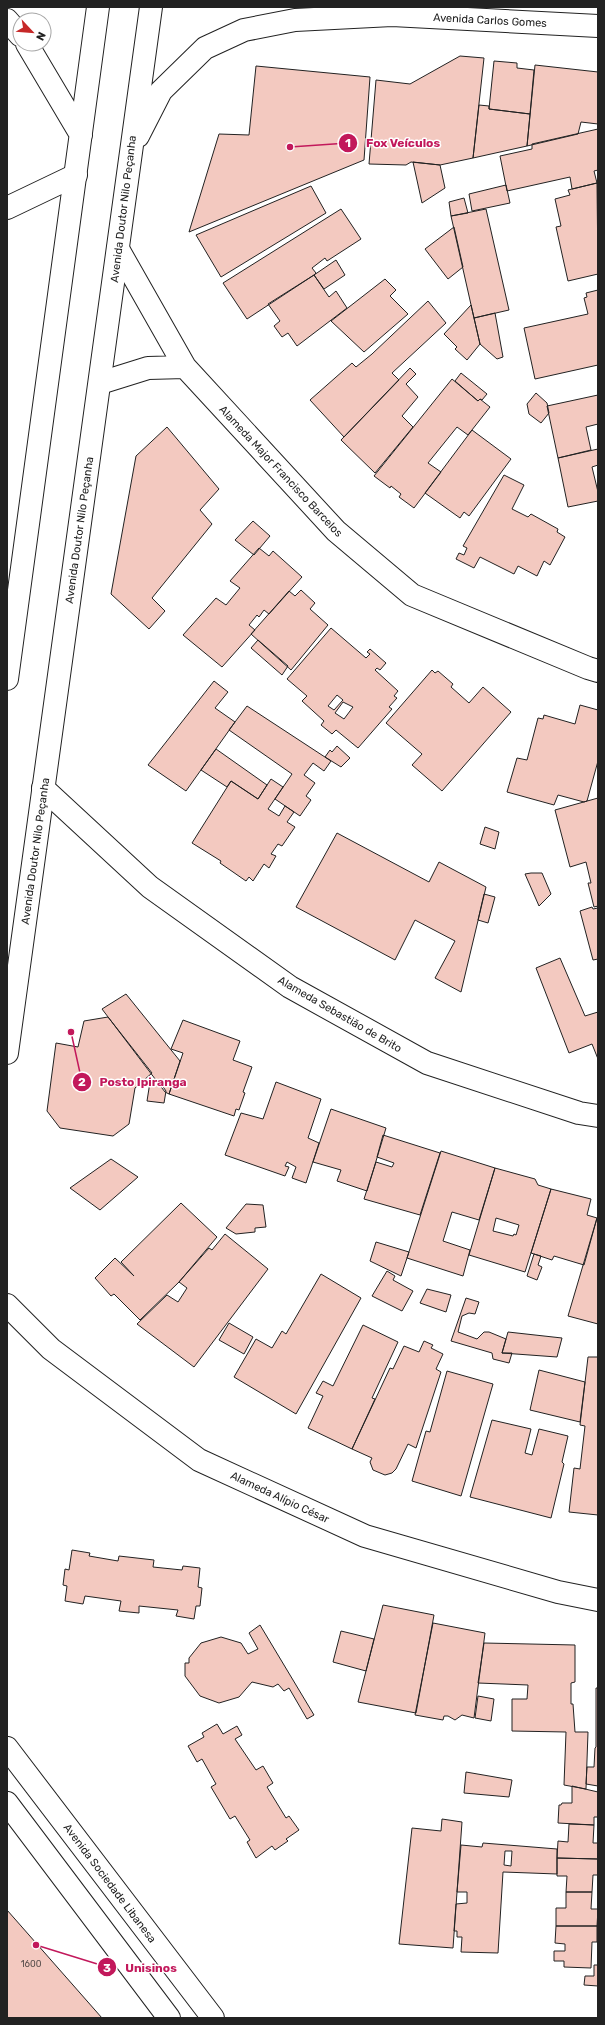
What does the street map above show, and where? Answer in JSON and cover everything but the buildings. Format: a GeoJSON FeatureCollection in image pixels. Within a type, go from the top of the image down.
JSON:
{"type":"FeatureCollection","features":[{"type":"Feature","properties":{"kind":"street"},"geometry":{"type":"LineString","coordinates":[[7,679],[11,619],[76,175],[98,7]]}},
{"type":"Feature","properties":{"kind":"street","name":"Avenida Doutor Nilo Peçanha"},"geometry":{"type":"LineString","coordinates":[[7,1054],[151,7]]}},
{"type":"Feature","properties":{"kind":"street","name":"Avenida Carlos Gomes"},"geometry":{"type":"LineString","coordinates":[[130,151],[161,91],[205,48],[244,30],[295,20],[388,11],[598,26]]}},
{"type":"Feature","properties":{"kind":"street"},"geometry":{"type":"LineString","coordinates":[[32,52],[81,135]]}},
{"type":"Feature","properties":{"kind":"street"},"geometry":{"type":"LineString","coordinates":[[7,208],[76,175]]}},
{"type":"Feature","properties":{"kind":"street","name":"Alameda Major Francisco Barcelos"},"geometry":{"type":"LineString","coordinates":[[118,249],[185,367],[336,532],[412,595],[598,671]]}},
{"type":"Feature","properties":{"kind":"street"},"geometry":{"type":"LineString","coordinates":[[100,383],[148,368],[185,367]]}},
{"type":"Feature","properties":{"kind":"street","name":"Alameda Sebastião de Brito"},"geometry":{"type":"LineString","coordinates":[[43,788],[150,887],[290,987],[427,1063],[579,1113],[598,1116]]}},
{"type":"Feature","properties":{"kind":"street","name":"Alameda Alípio César"},"geometry":{"type":"LineString","coordinates":[[7,1305],[51,1350],[199,1460],[365,1536],[558,1592],[598,1600]]}},
{"type":"Feature","properties":{"kind":"street","name":"Avenida Sociedade Libanesa"},"geometry":{"type":"LineString","coordinates":[[7,1748],[213,2018]]}},
{"type":"Feature","properties":{"kind":"street"},"geometry":{"type":"LineString","coordinates":[[7,1803],[27,1827],[169,2018]]}},
{"type":"Feature","properties":{"kind":"street"},"geometry":{"type":"LineString","coordinates":[[27,1827],[79,1841]]}},
{"type":"Feature","properties":{"kind":"place","name":"Fox Veículos"},"geometry":{"type":"Point","coordinates":[290,147]}},
{"type":"Feature","properties":{"kind":"place","name":"Posto Ipiranga"},"geometry":{"type":"Point","coordinates":[71,1032]}},
{"type":"Feature","properties":{"kind":"place","name":"Unisinos"},"geometry":{"type":"Point","coordinates":[36,1945]}}]}
